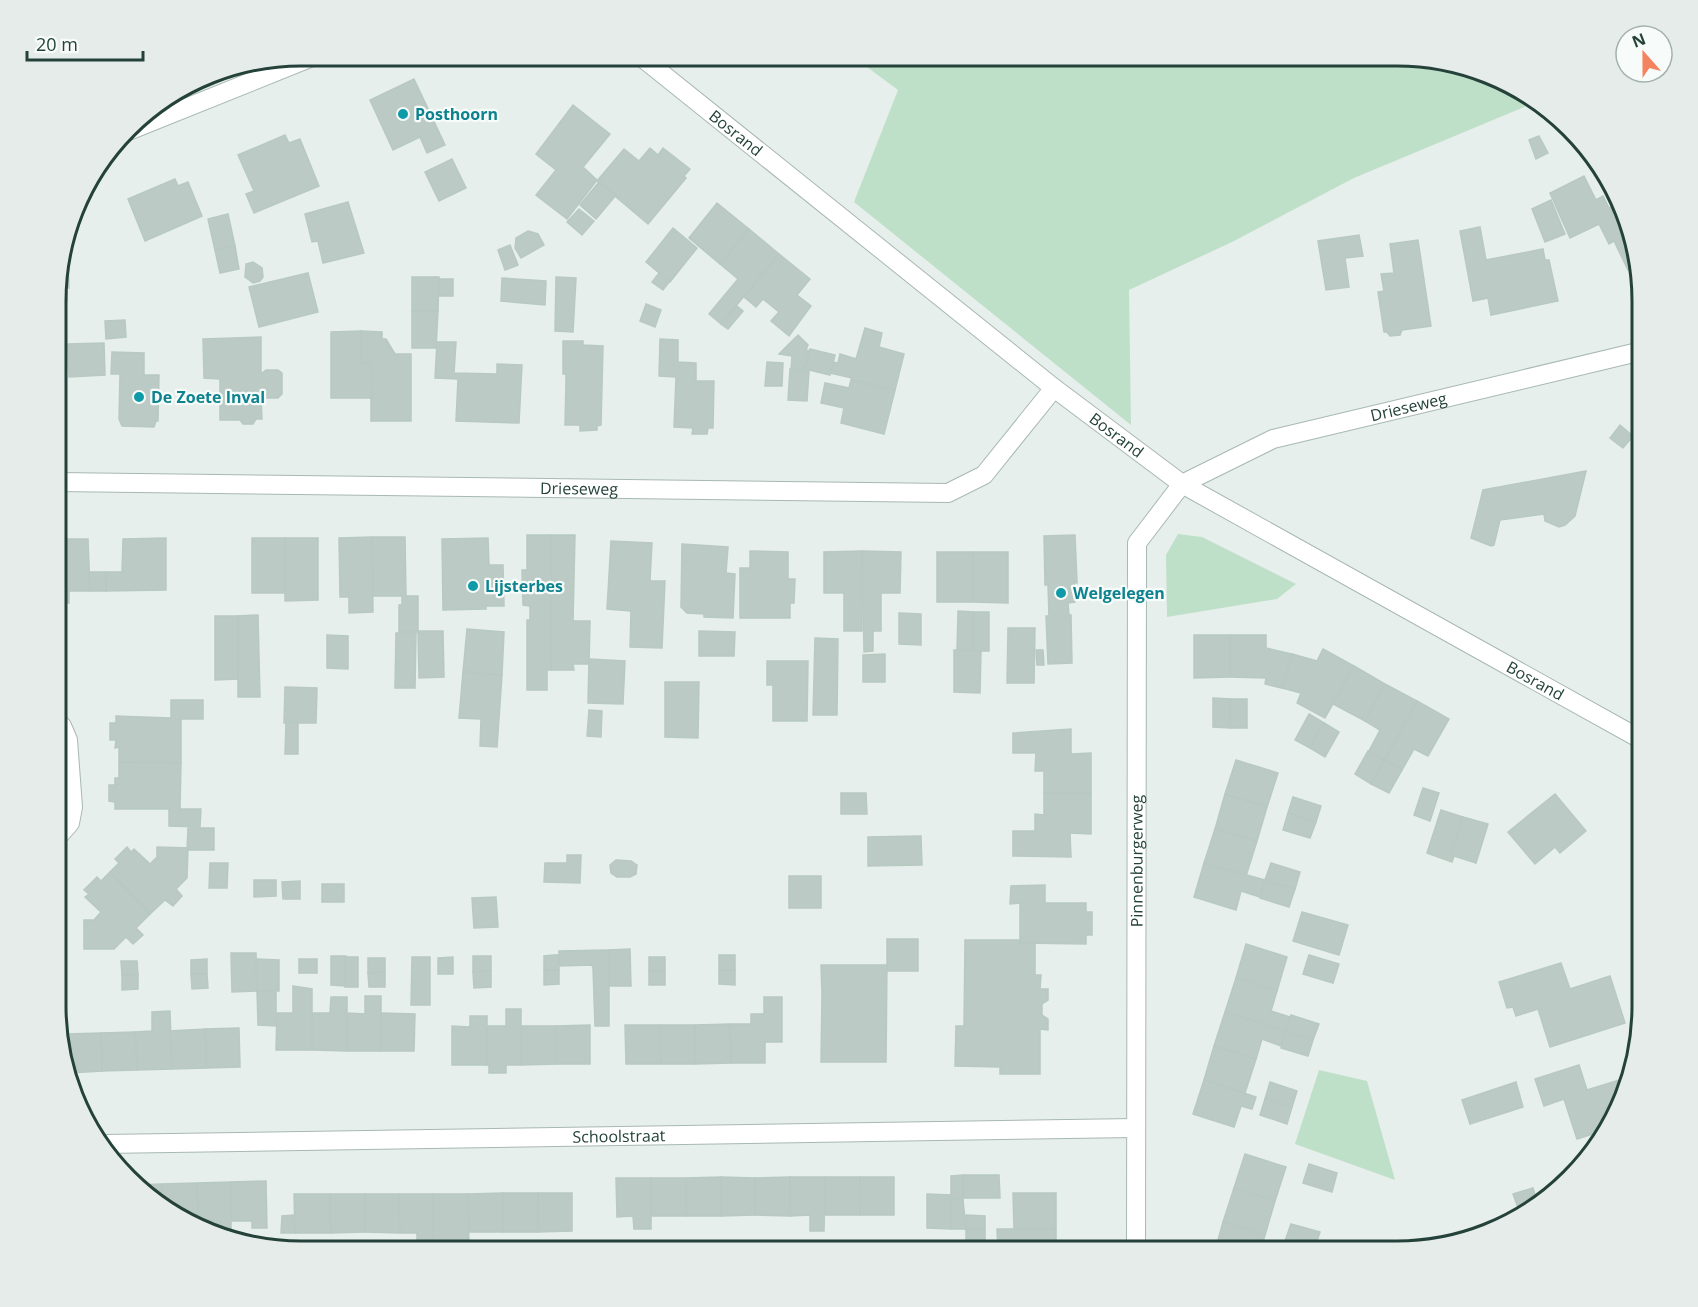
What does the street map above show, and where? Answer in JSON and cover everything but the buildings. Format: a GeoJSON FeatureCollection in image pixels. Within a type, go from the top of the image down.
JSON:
{"type":"FeatureCollection","features":[{"type":"Feature","properties":{"kind":"street","name":"Bosrand"},"geometry":{"type":"LineString","coordinates":[[652,66],[1053,388],[1182,484],[1632,734]]}},
{"type":"Feature","properties":{"kind":"street"},"geometry":{"type":"LineString","coordinates":[[146,124],[288,67]]}},
{"type":"Feature","properties":{"kind":"street","name":"Drieseweg"},"geometry":{"type":"LineString","coordinates":[[1182,484],[1273,439],[1632,353]]}},
{"type":"Feature","properties":{"kind":"street","name":"Drieseweg"},"geometry":{"type":"LineString","coordinates":[[66,482],[948,493],[984,475],[1053,388]]}},
{"type":"Feature","properties":{"kind":"street","name":"Pinnenburgerweg"},"geometry":{"type":"LineString","coordinates":[[1136,1241],[1137,543],[1182,484]]}},
{"type":"Feature","properties":{"kind":"street"},"geometry":{"type":"LineString","coordinates":[[66,735],[73,807],[70,823],[66,828]]}},
{"type":"Feature","properties":{"kind":"street","name":"Schoolstraat"},"geometry":{"type":"LineString","coordinates":[[111,1144],[1135,1128]]}},
{"type":"Feature","properties":{"kind":"green space"},"geometry":{"type":"Polygon","coordinates":[[[866,66],[1397,66],[1428,68],[1473,78],[1501,90],[1527,106],[1354,178],[1232,242],[1129,290],[1131,425],[854,202],[898,90],[866,66]]]}},
{"type":"Feature","properties":{"kind":"green space"},"geometry":{"type":"Polygon","coordinates":[[[1178,534],[1202,537],[1296,584],[1277,599],[1167,617],[1166,555],[1178,534]]]}},
{"type":"Feature","properties":{"kind":"green space"},"geometry":{"type":"Polygon","coordinates":[[[1319,1070],[1367,1081],[1395,1180],[1295,1144],[1319,1070]]]}},
{"type":"Feature","properties":{"kind":"place","name":"Posthoorn"},"geometry":{"type":"Point","coordinates":[403,114]}},
{"type":"Feature","properties":{"kind":"place","name":"De Zoete Inval"},"geometry":{"type":"Point","coordinates":[139,397]}},
{"type":"Feature","properties":{"kind":"place","name":"Lijsterbes"},"geometry":{"type":"Point","coordinates":[473,586]}},
{"type":"Feature","properties":{"kind":"place","name":"Welgelegen"},"geometry":{"type":"Point","coordinates":[1061,593]}}]}
